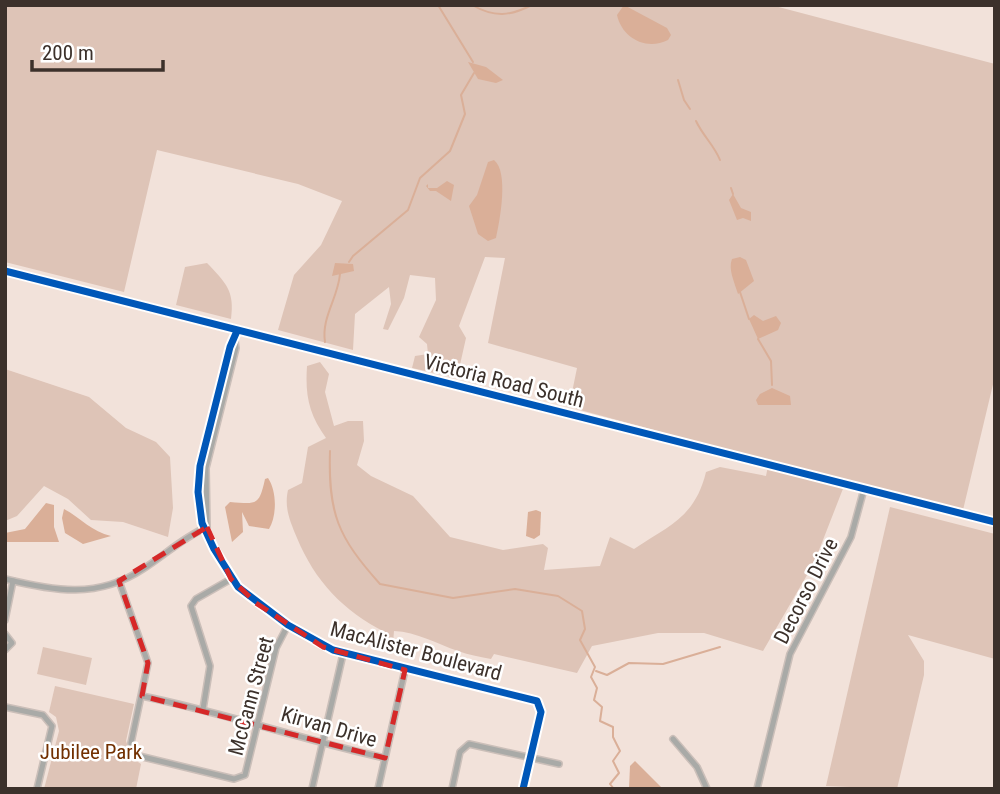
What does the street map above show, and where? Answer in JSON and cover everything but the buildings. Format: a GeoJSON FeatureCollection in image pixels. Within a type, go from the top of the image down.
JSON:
{"type":"FeatureCollection","features":[{"type":"Feature","properties":{"kind":"main road","name":"Victoria Road South"},"geometry":{"type":"LineString","coordinates":[[5,271],[995,522]]}},
{"type":"Feature","properties":{"kind":"street","name":"MacAlister Boulevard"},"geometry":{"type":"LineString","coordinates":[[237,331],[198,480],[200,512],[214,549],[231,579],[256,603],[323,647],[405,670],[537,701],[541,712],[523,789]]}},
{"type":"Feature","properties":{"kind":"street","name":"Decorso Drive"},"geometry":{"type":"LineString","coordinates":[[757,789],[790,654],[851,537],[864,489]]}},
{"type":"Feature","properties":{"kind":"street"},"geometry":{"type":"LineString","coordinates":[[5,579],[75,592],[119,581],[145,568],[168,548],[207,527]]}},
{"type":"Feature","properties":{"kind":"street"},"geometry":{"type":"LineString","coordinates":[[203,709],[210,666],[191,606],[196,599],[231,579]]}},
{"type":"Feature","properties":{"kind":"street"},"geometry":{"type":"LineString","coordinates":[[5,620],[13,581]]}},
{"type":"Feature","properties":{"kind":"street","name":"McCann Street"},"geometry":{"type":"LineString","coordinates":[[119,581],[148,663],[131,743],[135,754],[234,779],[245,775],[275,648],[288,625]]}},
{"type":"Feature","properties":{"kind":"street"},"geometry":{"type":"LineString","coordinates":[[5,634],[12,643],[5,650]]}},
{"type":"Feature","properties":{"kind":"street"},"geometry":{"type":"LineString","coordinates":[[312,789],[343,654]]}},
{"type":"Feature","properties":{"kind":"street"},"geometry":{"type":"LineString","coordinates":[[378,789],[405,670]]}},
{"type":"Feature","properties":{"kind":"street","name":"Kirvan Drive"},"geometry":{"type":"LineString","coordinates":[[142,696],[259,723],[322,744],[385,758]]}},
{"type":"Feature","properties":{"kind":"street"},"geometry":{"type":"LineString","coordinates":[[5,707],[43,715],[52,726],[37,789]]}},
{"type":"Feature","properties":{"kind":"street"},"geometry":{"type":"LineString","coordinates":[[673,739],[697,767],[707,789]]}},
{"type":"Feature","properties":{"kind":"street"},"geometry":{"type":"LineString","coordinates":[[452,789],[460,752],[466,746],[559,764]]}},
{"type":"Feature","properties":{"kind":"highlighted area"},"geometry":{"type":"Polygon","coordinates":[[[207,527],[231,579],[256,603],[323,647],[405,670],[385,758],[142,696],[148,663],[119,581],[207,527]]]}},
{"type":"Feature","properties":{"kind":"green space"},"geometry":{"type":"Polygon","coordinates":[[[5,5],[771,5],[995,64],[995,376],[963,510],[846,481],[814,563],[763,651],[704,633],[658,633],[592,646],[577,673],[494,654],[491,659],[471,655],[402,632],[394,631],[393,643],[389,642],[385,632],[343,604],[322,581],[304,554],[290,520],[287,509],[288,490],[302,483],[308,447],[326,438],[309,404],[307,366],[320,362],[329,374],[325,392],[334,426],[348,421],[363,421],[364,441],[357,465],[371,476],[413,496],[450,537],[503,550],[543,544],[548,548],[544,570],[600,566],[610,537],[634,549],[670,526],[695,500],[706,472],[720,467],[766,476],[769,461],[569,407],[577,368],[488,343],[505,258],[485,257],[459,326],[466,338],[457,378],[412,368],[415,356],[428,354],[427,344],[419,337],[436,300],[435,278],[410,275],[404,298],[388,330],[383,329],[391,304],[389,287],[355,314],[353,350],[278,330],[294,275],[321,245],[342,201],[298,184],[157,150],[124,292],[5,262],[5,5]]]}},
{"type":"Feature","properties":{"kind":"green space"},"geometry":{"type":"Polygon","coordinates":[[[207,263],[228,288],[232,301],[231,319],[176,305],[185,267],[207,263]]]}},
{"type":"Feature","properties":{"kind":"green space"},"geometry":{"type":"Polygon","coordinates":[[[5,369],[89,397],[126,428],[156,442],[170,457],[173,508],[168,537],[123,522],[91,520],[68,499],[44,486],[17,516],[5,521],[5,369]]]}},
{"type":"Feature","properties":{"kind":"green space"},"geometry":{"type":"Polygon","coordinates":[[[890,507],[995,534],[995,659],[908,635],[924,661],[924,675],[897,789],[826,786],[890,507]]]}},
{"type":"Feature","properties":{"kind":"green space"},"geometry":{"type":"Polygon","coordinates":[[[43,647],[92,658],[86,685],[37,674],[43,647]]]}},
{"type":"Feature","properties":{"kind":"green space","name":"Jubilee Park"},"geometry":{"type":"Polygon","coordinates":[[[55,686],[134,704],[126,741],[132,758],[141,764],[136,789],[44,789],[59,731],[56,717],[49,712],[55,686]]]}},
{"type":"Feature","properties":{"kind":"shaded area"},"geometry":{"type":"Polygon","coordinates":[[[624,5],[667,28],[671,35],[668,40],[651,44],[630,36],[617,15],[624,5]]]}},
{"type":"Feature","properties":{"kind":"shaded area"},"geometry":{"type":"Polygon","coordinates":[[[468,62],[486,67],[503,80],[496,83],[478,79],[468,62]]]}},
{"type":"Feature","properties":{"kind":"shaded area"},"geometry":{"type":"Polygon","coordinates":[[[494,160],[501,175],[502,197],[496,238],[488,241],[478,234],[469,206],[477,195],[488,162],[494,160]]]}},
{"type":"Feature","properties":{"kind":"shaded area"},"geometry":{"type":"Polygon","coordinates":[[[447,181],[454,185],[451,201],[436,191],[430,191],[426,186],[428,184],[428,188],[437,188],[447,181]]]}},
{"type":"Feature","properties":{"kind":"shaded area"},"geometry":{"type":"Polygon","coordinates":[[[733,194],[741,208],[751,212],[751,221],[743,218],[737,220],[729,200],[733,194]]]}},
{"type":"Feature","properties":{"kind":"shaded area"},"geometry":{"type":"Polygon","coordinates":[[[740,257],[746,260],[754,281],[738,294],[731,267],[732,259],[740,257]]]}},
{"type":"Feature","properties":{"kind":"shaded area"},"geometry":{"type":"Polygon","coordinates":[[[335,263],[353,264],[354,271],[332,276],[335,263]]]}},
{"type":"Feature","properties":{"kind":"shaded area"},"geometry":{"type":"Polygon","coordinates":[[[754,315],[763,321],[776,316],[781,323],[778,330],[758,339],[749,319],[754,315]]]}},
{"type":"Feature","properties":{"kind":"shaded area"},"geometry":{"type":"Polygon","coordinates":[[[772,388],[790,396],[791,405],[758,405],[756,400],[760,394],[772,388]]]}},
{"type":"Feature","properties":{"kind":"shaded area"},"geometry":{"type":"Polygon","coordinates":[[[268,478],[275,504],[269,529],[249,526],[242,512],[243,532],[232,542],[225,507],[230,502],[251,503],[258,499],[265,479],[268,478]]]}},
{"type":"Feature","properties":{"kind":"shaded area"},"geometry":{"type":"Polygon","coordinates":[[[46,503],[54,505],[54,527],[59,542],[5,542],[5,533],[25,529],[46,503]]]}},
{"type":"Feature","properties":{"kind":"shaded area"},"geometry":{"type":"Polygon","coordinates":[[[64,509],[92,528],[111,536],[83,544],[65,533],[62,518],[64,509]]]}},
{"type":"Feature","properties":{"kind":"shaded area"},"geometry":{"type":"Polygon","coordinates":[[[528,512],[541,512],[540,535],[534,539],[526,536],[528,512]]]}},
{"type":"Feature","properties":{"kind":"shaded area"},"geometry":{"type":"Polygon","coordinates":[[[635,761],[663,789],[629,789],[630,766],[635,761]]]}},
{"type":"Feature","properties":{"kind":"waterway"},"geometry":{"type":"LineString","coordinates":[[438,5],[473,62]]}},
{"type":"Feature","properties":{"kind":"waterway"},"geometry":{"type":"LineString","coordinates":[[472,5],[495,14],[517,11],[532,5]]}},
{"type":"Feature","properties":{"kind":"waterway"},"geometry":{"type":"LineString","coordinates":[[349,262],[408,210],[420,178],[450,151],[465,114],[461,95],[474,73]]}},
{"type":"Feature","properties":{"kind":"waterway"},"geometry":{"type":"LineString","coordinates":[[678,80],[684,100],[690,109]]}},
{"type":"Feature","properties":{"kind":"waterway"},"geometry":{"type":"LineString","coordinates":[[696,121],[720,160]]}},
{"type":"Feature","properties":{"kind":"waterway"},"geometry":{"type":"LineString","coordinates":[[731,188],[733,194]]}},
{"type":"Feature","properties":{"kind":"waterway"},"geometry":{"type":"LineString","coordinates":[[325,342],[325,325],[340,274]]}},
{"type":"Feature","properties":{"kind":"waterway"},"geometry":{"type":"LineString","coordinates":[[740,292],[749,319]]}},
{"type":"Feature","properties":{"kind":"waterway"},"geometry":{"type":"LineString","coordinates":[[758,339],[771,361],[772,385]]}},
{"type":"Feature","properties":{"kind":"waterway"},"geometry":{"type":"LineString","coordinates":[[330,451],[331,492],[338,524],[354,552],[380,584],[453,598],[515,589],[558,596],[582,611],[585,629],[580,640],[595,667],[591,677],[597,688],[594,700],[602,707],[600,721],[613,727],[613,737],[620,751],[613,761],[619,773],[610,784],[614,789]]}},
{"type":"Feature","properties":{"kind":"waterway"},"geometry":{"type":"LineString","coordinates":[[596,671],[607,675],[629,663],[663,664],[720,647]]}},
{"type":"Feature","properties":{"kind":"cycle path"},"geometry":{"type":"LineString","coordinates":[[5,271],[995,522]]}},
{"type":"Feature","properties":{"kind":"cycle path"},"geometry":{"type":"LineString","coordinates":[[237,331],[230,347],[200,466],[198,492],[202,523],[214,549],[238,587],[288,625],[333,650],[537,701],[541,712],[523,789]]}}]}
